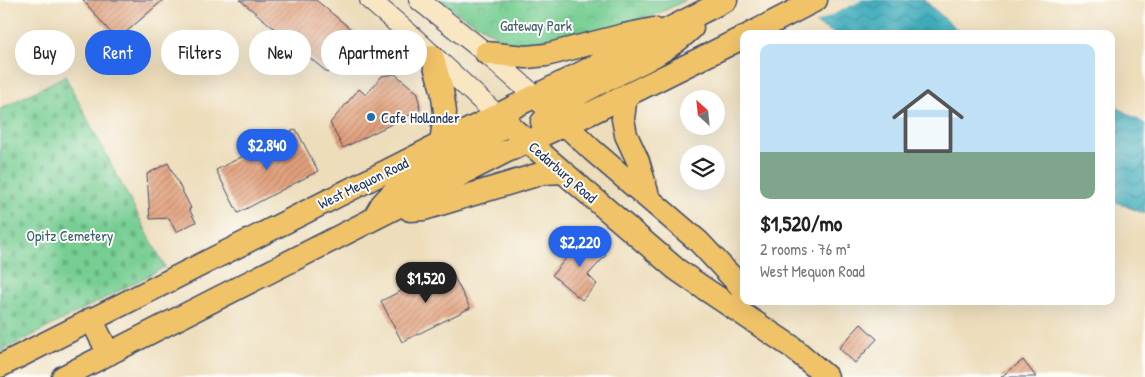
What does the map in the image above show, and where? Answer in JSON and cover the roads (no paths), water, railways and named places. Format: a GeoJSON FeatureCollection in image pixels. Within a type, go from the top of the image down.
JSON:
{"type":"FeatureCollection","features":[{"type":"Feature","properties":{"kind":"main road","name":"Cedarburg Road"},"geometry":{"type":"LineString","coordinates":[[370,0],[502,120],[676,268],[702,288],[792,347],[827,377]]}},
{"type":"Feature","properties":{"kind":"main road"},"geometry":{"type":"LineString","coordinates":[[419,0],[486,53],[592,150],[699,242],[740,286]]}},
{"type":"Feature","properties":{"kind":"main road"},"geometry":{"type":"LineString","coordinates":[[758,30],[816,0]]}},
{"type":"Feature","properties":{"kind":"main road"},"geometry":{"type":"LineString","coordinates":[[63,377],[528,142],[559,119],[585,90],[661,53],[721,3]]}},
{"type":"Feature","properties":{"kind":"main road","name":"West Mequon Road"},"geometry":{"type":"LineString","coordinates":[[0,366],[441,144],[502,120],[536,97],[721,3]]}},
{"type":"Feature","properties":{"kind":"main road"},"geometry":{"type":"LineString","coordinates":[[486,53],[526,57],[546,56],[624,35],[679,24]]}},
{"type":"Feature","properties":{"kind":"main road"},"geometry":{"type":"LineString","coordinates":[[559,119],[626,95],[740,39]]}},
{"type":"Feature","properties":{"kind":"main road"},"geometry":{"type":"LineString","coordinates":[[432,56],[442,90],[445,112],[441,144]]}},
{"type":"Feature","properties":{"kind":"main road"},"geometry":{"type":"LineString","coordinates":[[626,95],[623,119],[626,135],[638,161],[649,199]]}},
{"type":"Feature","properties":{"kind":"main road"},"geometry":{"type":"LineString","coordinates":[[379,217],[382,204],[397,188],[467,151],[502,120]]}},
{"type":"Feature","properties":{"kind":"main road"},"geometry":{"type":"LineString","coordinates":[[379,217],[424,209],[542,174],[564,172]]}},
{"type":"Feature","properties":{"kind":"main road","name":"Cedarburg Road"},"geometry":{"type":"LineString","coordinates":[[757,305],[792,347]]}},
{"type":"Feature","properties":{"kind":"main road"},"geometry":{"type":"LineString","coordinates":[[91,319],[109,354]]}},
{"type":"Feature","properties":{"kind":"water"},"geometry":{"type":"Polygon","coordinates":[[[771,0],[924,0],[958,30],[828,30],[771,0]]]}},
{"type":"Feature","properties":{"kind":"water"},"geometry":{"type":"Polygon","coordinates":[[[1115,106],[1145,124],[1145,214],[1115,202],[1115,106]]]}},
{"type":"Feature","properties":{"kind":"place","name":"Cafe Hollander"},"geometry":{"type":"Point","coordinates":[371,117]}},
{"type":"Feature","properties":{"kind":"park label","name":"Gateway Park"},"geometry":{"type":"Point","coordinates":[536,25]}},
{"type":"Feature","properties":{"kind":"park label","name":"Opitz Cemetery"},"geometry":{"type":"Point","coordinates":[70,235]}}]}
